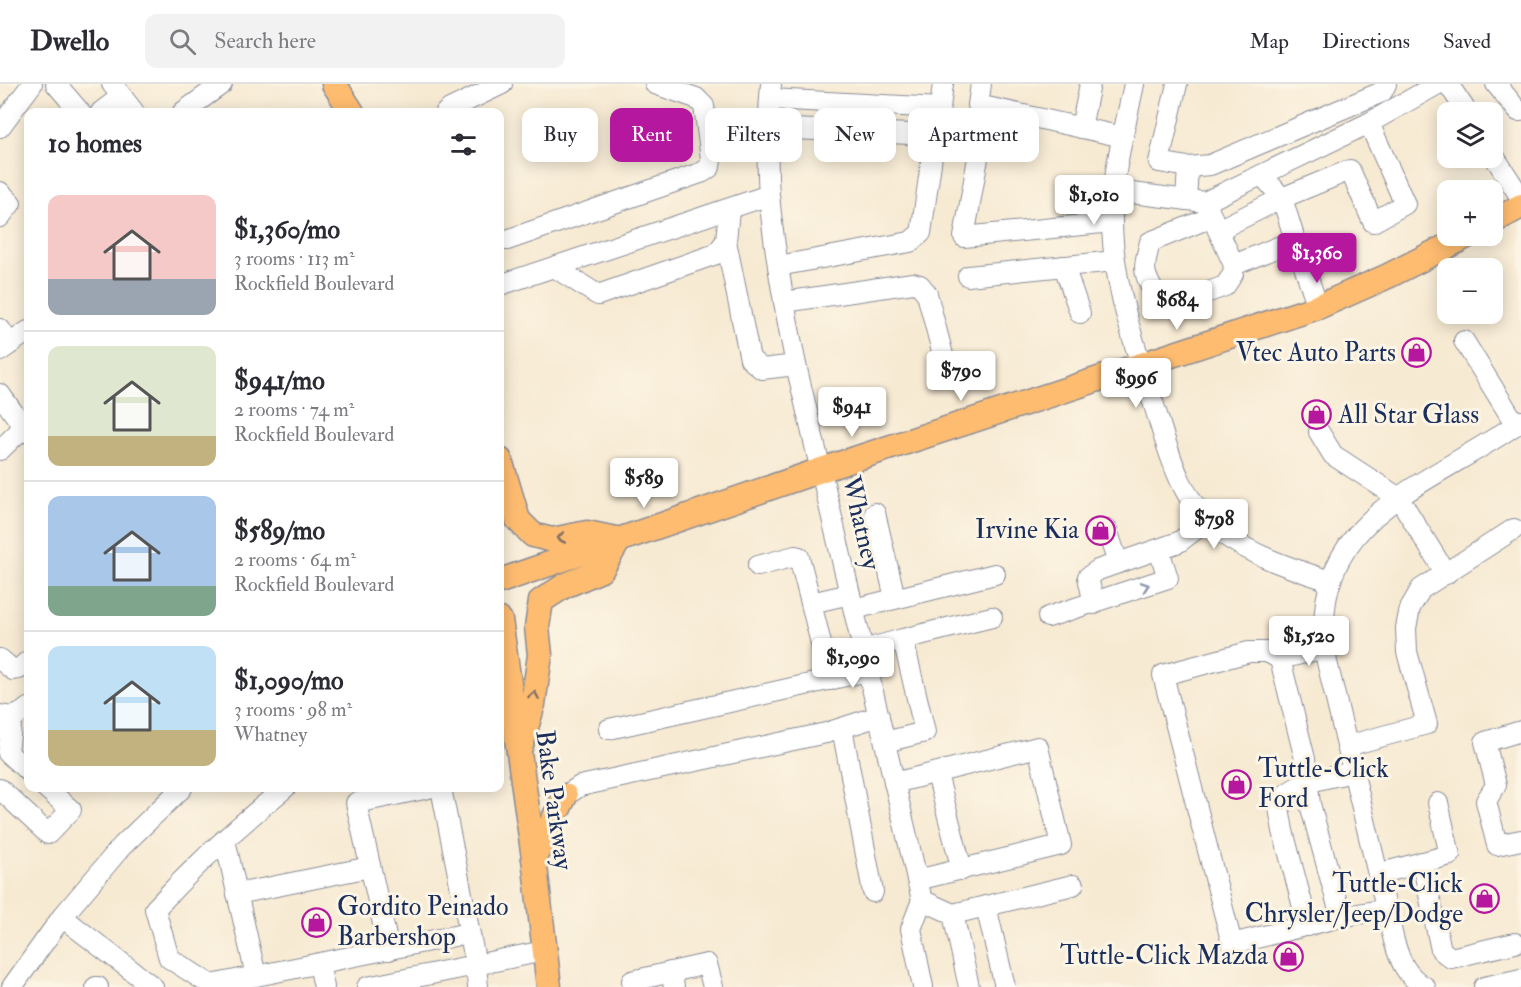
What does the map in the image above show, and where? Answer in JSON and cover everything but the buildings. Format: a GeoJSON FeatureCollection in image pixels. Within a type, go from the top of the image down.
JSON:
{"type":"FeatureCollection","features":[{"type":"Feature","properties":{"kind":"main road"},"geometry":{"type":"LineString","coordinates":[[334,84],[349,108]]}},
{"type":"Feature","properties":{"kind":"main road"},"geometry":{"type":"LineString","coordinates":[[1503,216],[1521,206]]}},
{"type":"Feature","properties":{"kind":"main road"},"geometry":{"type":"LineString","coordinates":[[504,580],[821,470],[1318,307],[1448,246]]}},
{"type":"Feature","properties":{"kind":"main road"},"geometry":{"type":"LineString","coordinates":[[504,473],[518,520],[533,535],[552,540],[587,533],[619,540]]}},
{"type":"Feature","properties":{"kind":"main road"},"geometry":{"type":"LineString","coordinates":[[509,746],[533,704],[540,655],[537,627],[541,601],[564,586],[601,570],[619,540]]}},
{"type":"Feature","properties":{"kind":"main road","name":"Bake Parkway"},"geometry":{"type":"LineString","coordinates":[[504,676],[509,746],[534,858],[549,987]]}},
{"type":"Feature","properties":{"kind":"main road"},"geometry":{"type":"LineString","coordinates":[[534,858],[565,796]]}},
{"type":"Feature","properties":{"kind":"main road"},"geometry":{"type":"LineString","coordinates":[[544,951],[560,987]]}},
{"type":"Feature","properties":{"kind":"street"},"geometry":{"type":"LineString","coordinates":[[0,127],[32,84]]}},
{"type":"Feature","properties":{"kind":"street"},"geometry":{"type":"LineString","coordinates":[[56,84],[77,108]]}},
{"type":"Feature","properties":{"kind":"street"},"geometry":{"type":"LineString","coordinates":[[189,108],[222,84]]}},
{"type":"Feature","properties":{"kind":"street"},"geometry":{"type":"LineString","coordinates":[[452,108],[502,84]]}},
{"type":"Feature","properties":{"kind":"street"},"geometry":{"type":"LineString","coordinates":[[504,240],[704,172],[710,167],[704,106],[696,98],[655,84]]}},
{"type":"Feature","properties":{"kind":"street"},"geometry":{"type":"LineString","coordinates":[[771,92],[940,108],[943,84]]}},
{"type":"Feature","properties":{"kind":"street"},"geometry":{"type":"LineString","coordinates":[[981,84],[978,105],[1123,137]]}},
{"type":"Feature","properties":{"kind":"street"},"geometry":{"type":"LineString","coordinates":[[1081,128],[1089,84]]}},
{"type":"Feature","properties":{"kind":"street"},"geometry":{"type":"LineString","coordinates":[[1134,84],[1115,191],[1112,222],[1116,261],[1131,336],[1165,443],[1178,476],[1196,506],[1218,531],[1248,548],[1308,574],[1330,580]]}},
{"type":"Feature","properties":{"kind":"street"},"geometry":{"type":"LineString","coordinates":[[1177,84],[1159,162],[1188,167],[1210,165],[1382,92],[1386,84]]}},
{"type":"Feature","properties":{"kind":"street"},"geometry":{"type":"LineString","coordinates":[[1188,167],[1205,212],[1234,265],[1233,274],[1225,286],[1178,303],[1157,297],[1144,276],[1150,242],[1205,212],[1262,175],[1369,123],[1438,84]]}},
{"type":"Feature","properties":{"kind":"street"},"geometry":{"type":"LineString","coordinates":[[1448,84],[1460,102]]}},
{"type":"Feature","properties":{"kind":"street"},"geometry":{"type":"LineString","coordinates":[[1496,84],[1518,111],[1521,111]]}},
{"type":"Feature","properties":{"kind":"street"},"geometry":{"type":"LineString","coordinates":[[104,108],[117,90],[131,108]]}},
{"type":"Feature","properties":{"kind":"street","name":"Whatney"},"geometry":{"type":"LineString","coordinates":[[770,108],[771,92]]}},
{"type":"Feature","properties":{"kind":"street"},"geometry":{"type":"LineString","coordinates":[[1115,191],[1205,212],[1282,198],[1350,170],[1373,222],[1405,204],[1369,123]]}},
{"type":"Feature","properties":{"kind":"street"},"geometry":{"type":"LineString","coordinates":[[778,266],[910,242],[921,233],[935,135],[802,129]]}},
{"type":"Feature","properties":{"kind":"street","name":"Whatney"},"geometry":{"type":"LineString","coordinates":[[769,162],[769,195],[778,266],[796,365],[919,890]]}},
{"type":"Feature","properties":{"kind":"street"},"geometry":{"type":"LineString","coordinates":[[977,162],[964,237],[1112,222]]}},
{"type":"Feature","properties":{"kind":"street"},"geometry":{"type":"LineString","coordinates":[[1502,168],[1521,198]]}},
{"type":"Feature","properties":{"kind":"street"},"geometry":{"type":"LineString","coordinates":[[1262,175],[1282,198],[1318,307]]}},
{"type":"Feature","properties":{"kind":"street"},"geometry":{"type":"LineString","coordinates":[[0,192],[11,203],[0,217]]}},
{"type":"Feature","properties":{"kind":"street"},"geometry":{"type":"LineString","coordinates":[[504,284],[769,195]]}},
{"type":"Feature","properties":{"kind":"street"},"geometry":{"type":"LineString","coordinates":[[729,209],[726,241],[750,360],[762,369],[796,365]]}},
{"type":"Feature","properties":{"kind":"street"},"geometry":{"type":"LineString","coordinates":[[1234,265],[1295,240]]}},
{"type":"Feature","properties":{"kind":"street"},"geometry":{"type":"LineString","coordinates":[[554,267],[598,295],[716,255],[726,241]]}},
{"type":"Feature","properties":{"kind":"street"},"geometry":{"type":"LineString","coordinates":[[968,276],[1116,261]]}},
{"type":"Feature","properties":{"kind":"street"},"geometry":{"type":"LineString","coordinates":[[1064,266],[1080,313]]}},
{"type":"Feature","properties":{"kind":"street"},"geometry":{"type":"LineString","coordinates":[[784,302],[913,283],[920,285],[927,294],[948,374]]}},
{"type":"Feature","properties":{"kind":"street"},"geometry":{"type":"LineString","coordinates":[[4,341],[24,333]]}},
{"type":"Feature","properties":{"kind":"street"},"geometry":{"type":"LineString","coordinates":[[1425,987],[1404,969],[1394,941],[1325,648],[1324,608],[1330,580],[1339,559],[1356,535],[1380,509],[1518,423],[1464,341]]}},
{"type":"Feature","properties":{"kind":"street"},"geometry":{"type":"LineString","coordinates":[[0,394],[6,416],[24,429]]}},
{"type":"Feature","properties":{"kind":"street"},"geometry":{"type":"LineString","coordinates":[[0,450],[24,432]]}},
{"type":"Feature","properties":{"kind":"street"},"geometry":{"type":"LineString","coordinates":[[1319,432],[1333,455],[1399,498],[1446,573]]}},
{"type":"Feature","properties":{"kind":"street"},"geometry":{"type":"LineString","coordinates":[[875,513],[895,598]]}},
{"type":"Feature","properties":{"kind":"street"},"geometry":{"type":"LineString","coordinates":[[1094,604],[1088,577],[1098,570],[1179,542],[1208,520]]}},
{"type":"Feature","properties":{"kind":"street"},"geometry":{"type":"LineString","coordinates":[[1347,746],[1427,724],[1407,652],[1406,628],[1410,608],[1421,589],[1514,529]]}},
{"type":"Feature","properties":{"kind":"street"},"geometry":{"type":"LineString","coordinates":[[1107,530],[1118,563]]}},
{"type":"Feature","properties":{"kind":"street"},"geometry":{"type":"LineString","coordinates":[[1048,617],[1094,604],[1168,578],[1159,550]]}},
{"type":"Feature","properties":{"kind":"street"},"geometry":{"type":"LineString","coordinates":[[758,566],[795,556],[799,557],[830,680]]}},
{"type":"Feature","properties":{"kind":"street"},"geometry":{"type":"LineString","coordinates":[[811,603],[895,598],[994,574]]}},
{"type":"Feature","properties":{"kind":"street"},"geometry":{"type":"LineString","coordinates":[[863,650],[992,617]]}},
{"type":"Feature","properties":{"kind":"street"},"geometry":{"type":"LineString","coordinates":[[885,742],[925,732],[903,639]]}},
{"type":"Feature","properties":{"kind":"street"},"geometry":{"type":"LineString","coordinates":[[1325,648],[1280,659],[1267,652],[1249,652],[1163,675],[1232,944],[1341,917],[1386,909]]}},
{"type":"Feature","properties":{"kind":"street"},"geometry":{"type":"LineString","coordinates":[[0,658],[13,670],[24,665]]}},
{"type":"Feature","properties":{"kind":"street"},"geometry":{"type":"LineString","coordinates":[[1280,659],[1305,759],[1310,804],[1341,917]]}},
{"type":"Feature","properties":{"kind":"street"},"geometry":{"type":"LineString","coordinates":[[609,729],[868,671]]}},
{"type":"Feature","properties":{"kind":"street"},"geometry":{"type":"LineString","coordinates":[[13,713],[4,758],[24,769]]}},
{"type":"Feature","properties":{"kind":"street"},"geometry":{"type":"LineString","coordinates":[[565,796],[580,786],[842,728],[879,716]]}},
{"type":"Feature","properties":{"kind":"street"},"geometry":{"type":"LineString","coordinates":[[842,728],[873,892]]}},
{"type":"Feature","properties":{"kind":"street"},"geometry":{"type":"LineString","coordinates":[[1521,731],[1485,742],[1496,785],[1486,801],[1497,846],[1521,840]]}},
{"type":"Feature","properties":{"kind":"street"},"geometry":{"type":"LineString","coordinates":[[894,783],[1038,747],[1061,845],[962,870],[919,890]]}},
{"type":"Feature","properties":{"kind":"street"},"geometry":{"type":"LineString","coordinates":[[1308,926],[1283,831],[1278,802],[1284,794],[1308,783],[1353,772]]}},
{"type":"Feature","properties":{"kind":"street"},"geometry":{"type":"LineString","coordinates":[[937,774],[962,870]]}},
{"type":"Feature","properties":{"kind":"street"},"geometry":{"type":"LineString","coordinates":[[0,789],[48,834],[70,810],[50,792]]}},
{"type":"Feature","properties":{"kind":"street"},"geometry":{"type":"LineString","coordinates":[[12,987],[62,917],[122,846],[178,792]]}},
{"type":"Feature","properties":{"kind":"street"},"geometry":{"type":"LineString","coordinates":[[280,792],[180,881],[155,909],[169,958],[211,986],[470,933]]}},
{"type":"Feature","properties":{"kind":"street"},"geometry":{"type":"LineString","coordinates":[[388,950],[356,803],[410,792]]}},
{"type":"Feature","properties":{"kind":"street"},"geometry":{"type":"LineString","coordinates":[[442,792],[476,965],[478,987]]}},
{"type":"Feature","properties":{"kind":"street"},"geometry":{"type":"LineString","coordinates":[[1378,874],[1450,855],[1438,803]]}},
{"type":"Feature","properties":{"kind":"street"},"geometry":{"type":"LineString","coordinates":[[225,840],[256,976]]}},
{"type":"Feature","properties":{"kind":"street"},"geometry":{"type":"LineString","coordinates":[[1422,862],[1441,950],[1451,958],[1515,943]]}},
{"type":"Feature","properties":{"kind":"street"},"geometry":{"type":"LineString","coordinates":[[237,894],[370,867]]}},
{"type":"Feature","properties":{"kind":"street"},"geometry":{"type":"LineString","coordinates":[[952,914],[1073,885]]}},
{"type":"Feature","properties":{"kind":"street"},"geometry":{"type":"LineString","coordinates":[[919,890],[952,914],[969,987]]}},
{"type":"Feature","properties":{"kind":"street"},"geometry":{"type":"LineString","coordinates":[[919,890],[911,929],[923,987]]}},
{"type":"Feature","properties":{"kind":"street"},"geometry":{"type":"LineString","coordinates":[[986,906],[1005,987]]}},
{"type":"Feature","properties":{"kind":"street"},"geometry":{"type":"LineString","coordinates":[[62,917],[145,985],[169,958]]}},
{"type":"Feature","properties":{"kind":"street"},"geometry":{"type":"LineString","coordinates":[[367,987],[544,951]]}},
{"type":"Feature","properties":{"kind":"street"},"geometry":{"type":"LineString","coordinates":[[319,964],[324,987]]}},
{"type":"Feature","properties":{"kind":"street"},"geometry":{"type":"LineString","coordinates":[[633,987],[632,981],[673,980],[707,964],[713,987]]}},
{"type":"Feature","properties":{"kind":"street"},"geometry":{"type":"LineString","coordinates":[[1484,987],[1521,979]]}},
{"type":"Feature","properties":{"kind":"place","name":"Vtec Auto Parts"},"geometry":{"type":"Point","coordinates":[1417,353]}},
{"type":"Feature","properties":{"kind":"place","name":"All Star Glass"},"geometry":{"type":"Point","coordinates":[1317,415]}},
{"type":"Feature","properties":{"kind":"place","name":"Irvine Kia"},"geometry":{"type":"Point","coordinates":[1100,530]}},
{"type":"Feature","properties":{"kind":"place","name":"Tuttle-Click Ford"},"geometry":{"type":"Point","coordinates":[1237,784]}},
{"type":"Feature","properties":{"kind":"place","name":"Tuttle-Click Chrysler/Jeep/Dodge"},"geometry":{"type":"Point","coordinates":[1484,899]}},
{"type":"Feature","properties":{"kind":"place","name":"Gordito Peinado Barbershop"},"geometry":{"type":"Point","coordinates":[316,922]}},
{"type":"Feature","properties":{"kind":"place","name":"Tuttle-Click Mazda"},"geometry":{"type":"Point","coordinates":[1289,956]}}]}
